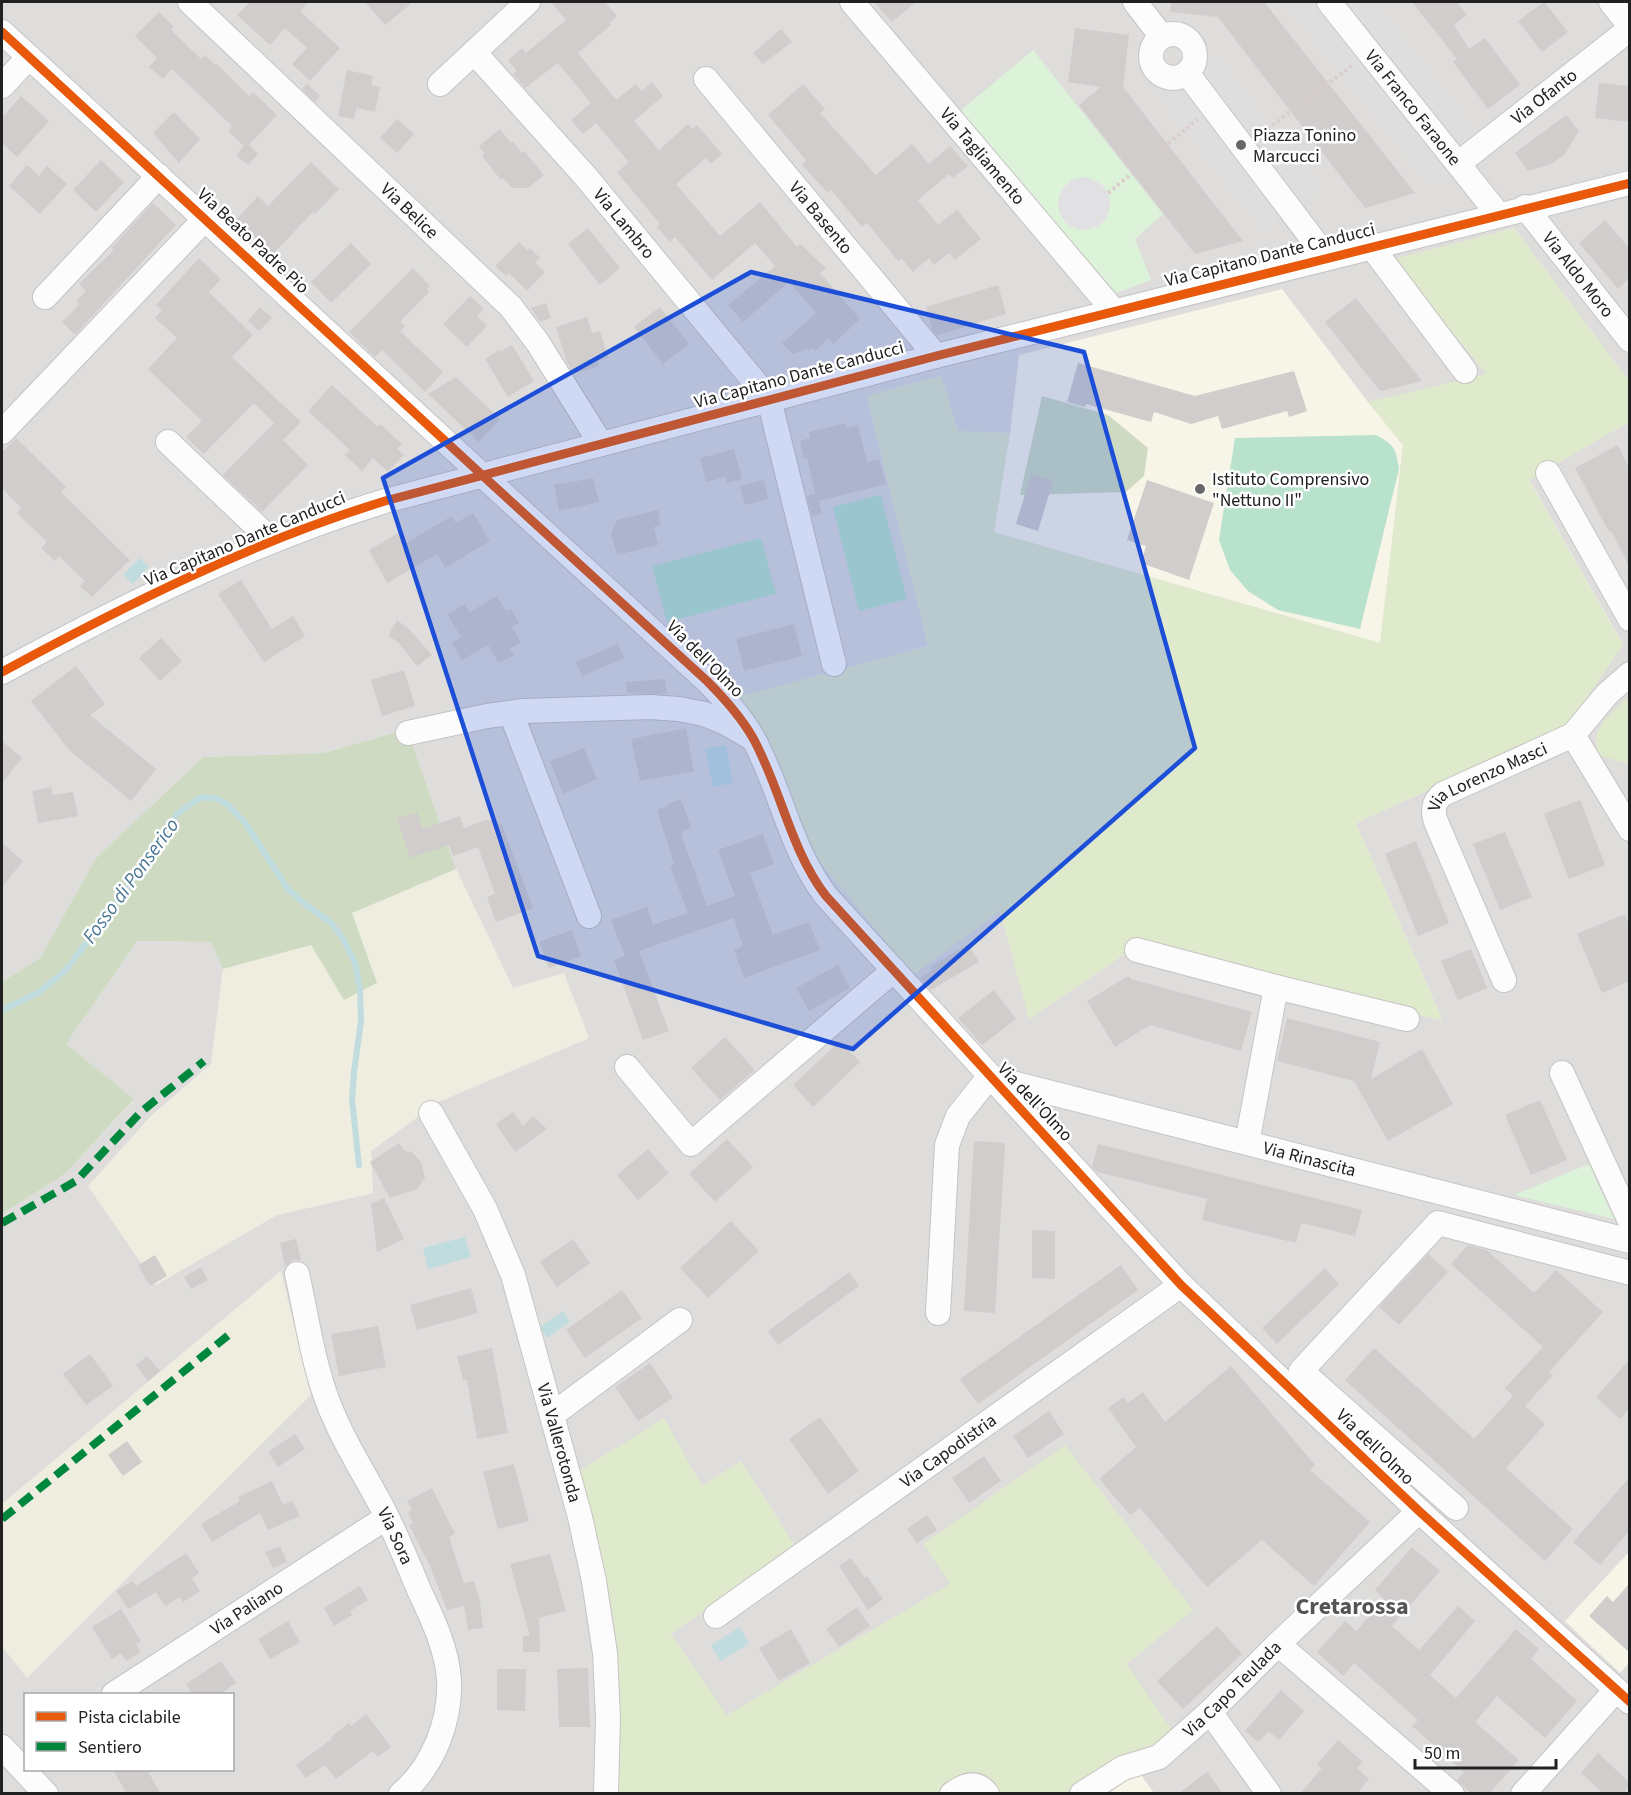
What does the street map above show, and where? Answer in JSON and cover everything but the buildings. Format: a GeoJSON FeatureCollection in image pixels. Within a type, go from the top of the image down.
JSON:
{"type":"FeatureCollection","features":[{"type":"Feature","properties":{"kind":"street","name":"Via Belice"},"geometry":{"type":"LineString","coordinates":[[190,2],[511,307],[538,344],[601,444]]}},
{"type":"Feature","properties":{"kind":"street"},"geometry":{"type":"LineString","coordinates":[[440,84],[528,2]]}},
{"type":"Feature","properties":{"kind":"street","name":"Via Tagliamento"},"geometry":{"type":"LineString","coordinates":[[852,2],[1114,311]]}},
{"type":"Feature","properties":{"kind":"street"},"geometry":{"type":"LineString","coordinates":[[1135,2],[1162,37]]}},
{"type":"Feature","properties":{"kind":"street","name":"Via Franco Faraone"},"geometry":{"type":"LineString","coordinates":[[1329,2],[1498,214]]}},
{"type":"Feature","properties":{"kind":"street"},"geometry":{"type":"LineString","coordinates":[[1611,2],[1629,28]]}},
{"type":"Feature","properties":{"kind":"street","name":"Via Ofanto"},"geometry":{"type":"LineString","coordinates":[[1459,163],[1629,28]]}},
{"type":"Feature","properties":{"kind":"street","name":"Via Beato Padre Pio"},"geometry":{"type":"LineString","coordinates":[[2,32],[482,476]]}},
{"type":"Feature","properties":{"kind":"street"},"geometry":{"type":"LineString","coordinates":[[1176,34],[1183,36],[1192,47],[1194,61],[1186,73],[1173,78],[1159,74],[1151,62],[1152,47],[1162,37],[1176,34]]}},
{"type":"Feature","properties":{"kind":"street","name":"Via Lambro"},"geometry":{"type":"LineString","coordinates":[[474,52],[586,177],[769,399]]}},
{"type":"Feature","properties":{"kind":"street"},"geometry":{"type":"LineString","coordinates":[[2,86],[28,57]]}},
{"type":"Feature","properties":{"kind":"street"},"geometry":{"type":"LineString","coordinates":[[1186,73],[1328,258]]}},
{"type":"Feature","properties":{"kind":"street","name":"Via Basento"},"geometry":{"type":"LineString","coordinates":[[705,79],[936,356]]}},
{"type":"Feature","properties":{"kind":"street"},"geometry":{"type":"LineString","coordinates":[[45,297],[159,176]]}},
{"type":"Feature","properties":{"kind":"street","name":"Via Capitano Dante Canducci"},"geometry":{"type":"LineString","coordinates":[[2,672],[119,610],[272,541],[360,509],[936,356],[1525,207],[1629,183]]}},
{"type":"Feature","properties":{"kind":"street","name":"Via Aldo Moro"},"geometry":{"type":"LineString","coordinates":[[1525,207],[1629,340]]}},
{"type":"Feature","properties":{"kind":"street"},"geometry":{"type":"LineString","coordinates":[[2,432],[205,219]]}},
{"type":"Feature","properties":{"kind":"street"},"geometry":{"type":"LineString","coordinates":[[1371,246],[1465,371]]}},
{"type":"Feature","properties":{"kind":"street"},"geometry":{"type":"LineString","coordinates":[[769,399],[834,664]]}},
{"type":"Feature","properties":{"kind":"street"},"geometry":{"type":"LineString","coordinates":[[168,442],[272,541]]}},
{"type":"Feature","properties":{"kind":"street"},"geometry":{"type":"LineString","coordinates":[[1548,473],[1629,619]]}},
{"type":"Feature","properties":{"kind":"street","name":"Via dell'Olmo"},"geometry":{"type":"LineString","coordinates":[[482,476],[708,681],[735,712],[753,738],[801,856],[826,896],[1181,1285],[1419,1511],[1623,1696]]}},
{"type":"Feature","properties":{"kind":"street","name":"Via Lorenzo Masci"},"geometry":{"type":"LineString","coordinates":[[1504,980],[1436,822],[1435,803],[1443,794],[1573,735],[1607,694],[1629,674]]}},
{"type":"Feature","properties":{"kind":"street"},"geometry":{"type":"LineString","coordinates":[[408,733],[511,712],[664,707],[715,717],[753,738]]}},
{"type":"Feature","properties":{"kind":"street"},"geometry":{"type":"LineString","coordinates":[[511,712],[589,916]]}},
{"type":"Feature","properties":{"kind":"street"},"geometry":{"type":"LineString","coordinates":[[1573,735],[1629,829]]}},
{"type":"Feature","properties":{"kind":"street"},"geometry":{"type":"LineString","coordinates":[[1137,950],[1407,1019]]}},
{"type":"Feature","properties":{"kind":"street"},"geometry":{"type":"LineString","coordinates":[[627,1067],[692,1144],[894,970]]}},
{"type":"Feature","properties":{"kind":"street"},"geometry":{"type":"LineString","coordinates":[[1247,1143],[1275,987]]}},
{"type":"Feature","properties":{"kind":"street"},"geometry":{"type":"LineString","coordinates":[[1562,1073],[1629,1221]]}},
{"type":"Feature","properties":{"kind":"street"},"geometry":{"type":"LineString","coordinates":[[938,1314],[947,1145],[958,1116],[989,1077]]}},
{"type":"Feature","properties":{"kind":"street","name":"Via Rinascita"},"geometry":{"type":"LineString","coordinates":[[989,1077],[1629,1241]]}},
{"type":"Feature","properties":{"kind":"street","name":"Via Vallerotonda"},"geometry":{"type":"LineString","coordinates":[[431,1113],[480,1200],[504,1250],[522,1304],[588,1551],[602,1628],[607,1686],[606,1794]]}},
{"type":"Feature","properties":{"kind":"street"},"geometry":{"type":"LineString","coordinates":[[1456,1508],[1301,1371],[1438,1223],[1629,1274]]}},
{"type":"Feature","properties":{"kind":"street","name":"Via Sora"},"geometry":{"type":"LineString","coordinates":[[297,1274],[320,1376],[330,1408],[384,1512],[431,1616],[442,1643],[448,1672],[448,1699],[438,1739],[422,1772],[401,1794]]}},
{"type":"Feature","properties":{"kind":"street","name":"Via Capodistria"},"geometry":{"type":"LineString","coordinates":[[716,1616],[1181,1285]]}},
{"type":"Feature","properties":{"kind":"street"},"geometry":{"type":"LineString","coordinates":[[552,1415],[680,1320]]}},
{"type":"Feature","properties":{"kind":"street","name":"Via Capo Teulada"},"geometry":{"type":"LineString","coordinates":[[1082,1794],[1123,1768],[1159,1757],[1210,1712],[1278,1644],[1419,1511]]}},
{"type":"Feature","properties":{"kind":"street","name":"Via Paliano"},"geometry":{"type":"LineString","coordinates":[[117,1693],[378,1523]]}},
{"type":"Feature","properties":{"kind":"street"},"geometry":{"type":"LineString","coordinates":[[1278,1644],[1452,1794]]}},
{"type":"Feature","properties":{"kind":"street"},"geometry":{"type":"LineString","coordinates":[[1523,1794],[1623,1696]]}},
{"type":"Feature","properties":{"kind":"street"},"geometry":{"type":"LineString","coordinates":[[1210,1712],[1269,1794]]}},
{"type":"Feature","properties":{"kind":"street"},"geometry":{"type":"LineString","coordinates":[[14,1753],[24,1766]]}},
{"type":"Feature","properties":{"kind":"street"},"geometry":{"type":"LineString","coordinates":[[28,1771],[46,1794]]}},
{"type":"Feature","properties":{"kind":"street"},"geometry":{"type":"LineString","coordinates":[[955,1791],[974,1785],[980,1786],[987,1794]]}},
{"type":"Feature","properties":{"kind":"path"},"geometry":{"type":"LineString","coordinates":[[1243,147],[1370,52]]}},
{"type":"Feature","properties":{"kind":"path"},"geometry":{"type":"LineString","coordinates":[[1108,193],[1212,107]]}},
{"type":"Feature","properties":{"kind":"highlighted area"},"geometry":{"type":"Polygon","coordinates":[[[751,272],[1084,352],[1195,748],[853,1049],[538,956],[383,478],[751,272]]]}},
{"type":"Feature","properties":{"kind":"shaded area"},"geometry":{"type":"Polygon","coordinates":[[[2,2],[1629,2],[1629,381],[1514,228],[1394,260],[1487,374],[1403,445],[1381,643],[958,431],[941,376],[867,396],[928,646],[739,697],[1000,911],[1144,941],[1443,1021],[1356,823],[1567,727],[1623,644],[1529,479],[1629,422],[1629,1793],[2,1793],[2,1646],[27,1677],[281,1271],[2,1504],[2,1214],[66,1173],[134,1100],[66,1044],[137,941],[212,942],[223,969],[211,1064],[150,1117],[156,1284],[277,1215],[372,1193],[371,1151],[438,1102],[589,1038],[513,988],[456,869],[407,729],[324,753],[203,757],[96,858],[40,958],[2,982],[2,2]]]}},
{"type":"Feature","properties":{"kind":"shaded area"},"geometry":{"type":"Polygon","coordinates":[[[1288,2],[1371,2],[1483,144],[1432,184],[1288,2]]]}},
{"type":"Feature","properties":{"kind":"shaded area","name":"Piazza Tonino Marcucci"},"geometry":{"type":"Polygon","coordinates":[[[1216,60],[1317,189],[1266,229],[1165,100],[1216,60]]]}},
{"type":"Feature","properties":{"kind":"shaded area"},"geometry":{"type":"Polygon","coordinates":[[[1079,178],[1089,178],[1103,185],[1110,204],[1103,223],[1089,230],[1079,230],[1069,226],[1062,219],[1058,209],[1058,199],[1062,189],[1069,182],[1079,178]]]}},
{"type":"Feature","properties":{"kind":"shaded area","name":"Istituto Comprensivo \"Nettuno II\""},"geometry":{"type":"Polygon","coordinates":[[[1282,289],[1403,445],[1381,643],[994,532],[1010,433],[1019,355],[1282,289]]]}},
{"type":"Feature","properties":{"kind":"shaded area"},"geometry":{"type":"Polygon","coordinates":[[[456,869],[513,988],[564,973],[589,1038],[438,1102],[371,1151],[373,1193],[277,1215],[156,1285],[88,1186],[150,1117],[211,1064],[223,969],[311,945],[345,999],[377,983],[352,913],[456,869]]]}},
{"type":"Feature","properties":{"kind":"shaded area"},"geometry":{"type":"Polygon","coordinates":[[[281,1271],[311,1395],[27,1678],[2,1646],[2,1504],[281,1271]]]}},
{"type":"Feature","properties":{"kind":"shaded area"},"geometry":{"type":"Polygon","coordinates":[[[1629,1552],[1629,1663],[1620,1673],[1565,1621],[1629,1552]]]}},
{"type":"Feature","properties":{"kind":"shaded area"},"geometry":{"type":"Polygon","coordinates":[[[1139,1772],[1154,1793],[1108,1794],[1139,1772]]]}},
{"type":"Feature","properties":{"kind":"green space"},"geometry":{"type":"Polygon","coordinates":[[[1033,50],[1163,214],[1135,239],[1151,280],[1116,293],[960,111],[1033,50]],[[1087,177],[1070,181],[1078,230],[1094,228],[1110,201],[1103,186],[1087,177]]]}},
{"type":"Feature","properties":{"kind":"green space"},"geometry":{"type":"Polygon","coordinates":[[[1514,228],[1629,381],[1629,422],[1529,480],[1623,645],[1567,727],[1356,823],[1443,1021],[1144,941],[1029,1019],[1000,911],[913,975],[812,852],[762,731],[738,697],[928,646],[867,396],[941,376],[958,431],[1010,433],[994,532],[1380,643],[1403,445],[1368,402],[1486,374],[1394,259],[1514,228]]]}},
{"type":"Feature","properties":{"kind":"green space"},"geometry":{"type":"Polygon","coordinates":[[[1042,396],[1108,415],[1148,448],[1144,476],[1126,492],[1020,495],[1042,396]]]}},
{"type":"Feature","properties":{"kind":"green space"},"geometry":{"type":"Polygon","coordinates":[[[1376,435],[1394,448],[1399,469],[1360,629],[1278,610],[1248,591],[1230,570],[1219,540],[1235,438],[1376,435]]]}},
{"type":"Feature","properties":{"kind":"green space"},"geometry":{"type":"Polygon","coordinates":[[[881,495],[907,599],[859,611],[833,507],[881,495]]]}},
{"type":"Feature","properties":{"kind":"green space"},"geometry":{"type":"Polygon","coordinates":[[[761,538],[776,594],[667,622],[652,566],[761,538]]]}},
{"type":"Feature","properties":{"kind":"green space"},"geometry":{"type":"Polygon","coordinates":[[[1629,696],[1629,764],[1597,755],[1596,735],[1603,722],[1629,696]]]}},
{"type":"Feature","properties":{"kind":"green space"},"geometry":{"type":"Polygon","coordinates":[[[407,729],[456,869],[352,913],[377,983],[344,1000],[311,945],[223,969],[211,942],[137,941],[66,1044],[134,1099],[66,1173],[2,1214],[2,982],[40,958],[96,858],[203,757],[324,753],[407,729]]]}},
{"type":"Feature","properties":{"kind":"green space"},"geometry":{"type":"Polygon","coordinates":[[[1589,1164],[1614,1219],[1514,1195],[1589,1164]]]}},
{"type":"Feature","properties":{"kind":"green space"},"geometry":{"type":"Polygon","coordinates":[[[664,1418],[702,1486],[741,1461],[796,1547],[671,1634],[727,1715],[950,1584],[923,1544],[1065,1445],[1193,1610],[1127,1664],[1176,1736],[1116,1760],[1064,1793],[616,1793],[618,1667],[602,1564],[579,1471],[664,1418]]]}},
{"type":"Feature","properties":{"kind":"water"},"geometry":{"type":"Polygon","coordinates":[[[140,558],[149,567],[133,584],[123,575],[140,558]]]}},
{"type":"Feature","properties":{"kind":"water"},"geometry":{"type":"Polygon","coordinates":[[[726,745],[733,783],[713,787],[705,749],[726,745]]]}},
{"type":"Feature","properties":{"kind":"water"},"geometry":{"type":"Polygon","coordinates":[[[465,1237],[471,1257],[428,1269],[423,1248],[465,1237]]]}},
{"type":"Feature","properties":{"kind":"water"},"geometry":{"type":"Polygon","coordinates":[[[563,1311],[570,1321],[547,1338],[540,1327],[563,1311]]]}},
{"type":"Feature","properties":{"kind":"water"},"geometry":{"type":"Polygon","coordinates":[[[739,1627],[749,1643],[721,1661],[711,1646],[739,1627]]]}},
{"type":"Feature","properties":{"kind":"waterway","name":"Fosso di Ponserico"},"geometry":{"type":"LineString","coordinates":[[2,1010],[38,993],[66,970],[128,887],[177,814],[198,799],[205,797],[218,799],[228,805],[246,824],[287,888],[331,923],[342,937],[355,963],[360,988],[361,1021],[352,1100],[359,1165]]}},
{"type":"Feature","properties":{"kind":"marked path"},"geometry":{"type":"LineString","coordinates":[[2,1223],[76,1181],[141,1112],[204,1061]]}},
{"type":"Feature","properties":{"kind":"marked path"},"geometry":{"type":"LineString","coordinates":[[2,1519],[231,1333]]}},
{"type":"Feature","properties":{"kind":"cycle path"},"geometry":{"type":"LineString","coordinates":[[2,32],[713,687],[738,715],[753,738],[803,859],[826,896],[1181,1285],[1419,1511],[1630,1702]]}},
{"type":"Feature","properties":{"kind":"cycle path"},"geometry":{"type":"LineString","coordinates":[[2,672],[94,623],[189,577],[286,536],[385,501],[936,356],[1630,183]]}},
{"type":"Feature","properties":{"kind":"place","name":"Piazza Tonino Marcucci"},"geometry":{"type":"Point","coordinates":[1241,145]}},
{"type":"Feature","properties":{"kind":"place","name":"Istituto Comprensivo \"Nettuno II\""},"geometry":{"type":"Point","coordinates":[1200,489]}},
{"type":"Feature","properties":{"kind":"district","name":"Cretarossa"},"geometry":{"type":"Point","coordinates":[1352,1606]}}]}
